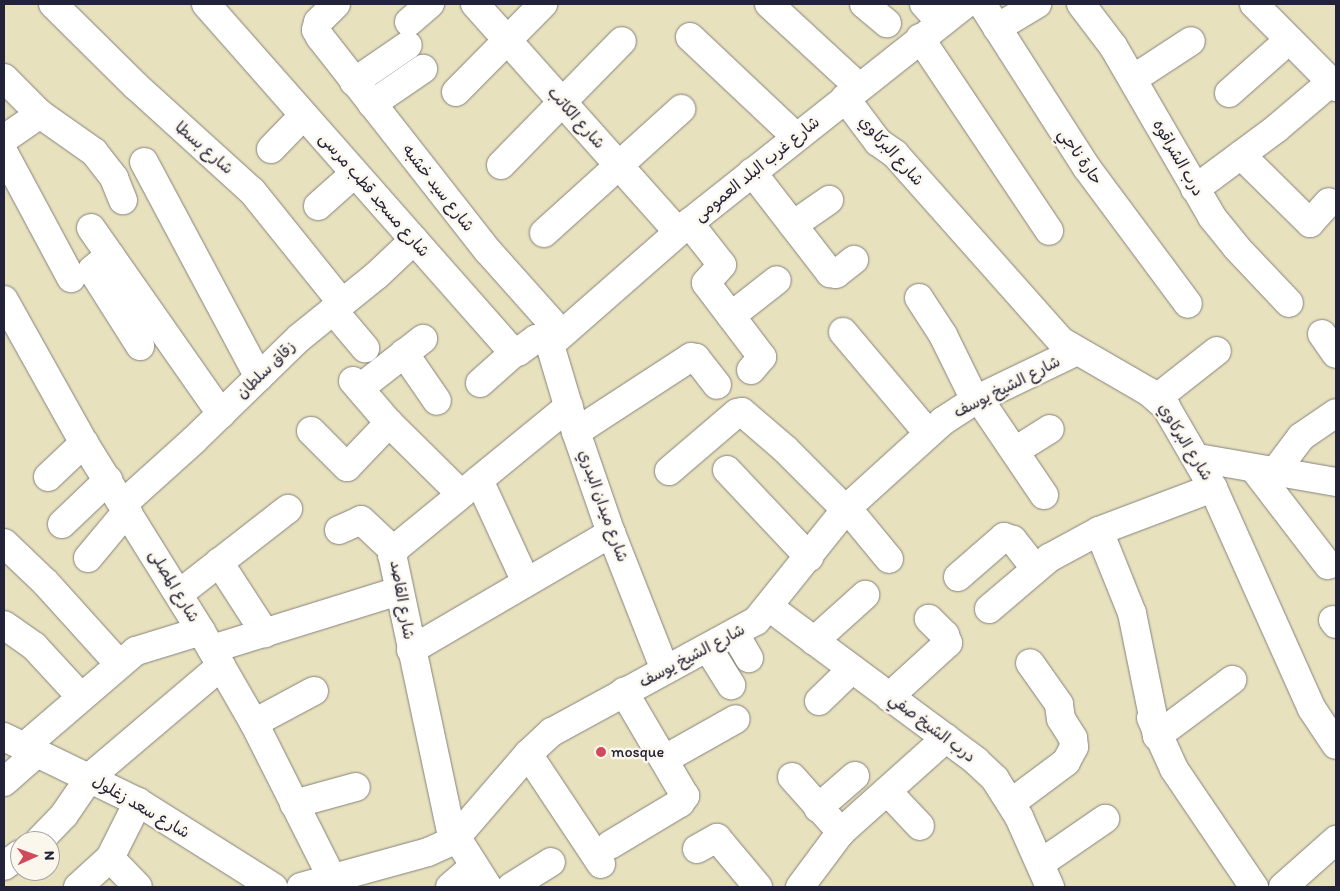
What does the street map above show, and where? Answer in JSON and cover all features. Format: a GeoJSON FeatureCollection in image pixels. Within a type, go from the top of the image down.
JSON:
{"type":"FeatureCollection","features":[{"type":"Feature","properties":{"kind":"street","name":"شارع بسطا"},"geometry":{"type":"LineString","coordinates":[[53,4],[136,86],[252,191],[338,306],[365,348]]}},
{"type":"Feature","properties":{"kind":"street","name":"شارع مسجد قطب مرسى"},"geometry":{"type":"LineString","coordinates":[[206,4],[354,174],[515,352]]}},
{"type":"Feature","properties":{"kind":"street","name":"شارع سيد خشبه"},"geometry":{"type":"LineString","coordinates":[[336,4],[318,22],[316,30],[320,37],[488,251],[558,336]]}},
{"type":"Feature","properties":{"kind":"street"},"geometry":{"type":"LineString","coordinates":[[354,82],[408,34],[430,4]]}},
{"type":"Feature","properties":{"kind":"street","name":"شارع الكاتب"},"geometry":{"type":"LineString","coordinates":[[475,4],[619,166],[721,264],[706,283],[731,316]]}},
{"type":"Feature","properties":{"kind":"street"},"geometry":{"type":"LineString","coordinates":[[456,92],[543,4]]}},
{"type":"Feature","properties":{"kind":"street","name":"شارع البركاوي"},"geometry":{"type":"LineString","coordinates":[[769,4],[852,93],[878,142],[895,154],[1055,335],[1075,352],[1156,398],[1166,407],[1198,458],[1312,709],[1336,745]]}},
{"type":"Feature","properties":{"kind":"street"},"geometry":{"type":"LineString","coordinates":[[864,4],[887,23]]}},
{"type":"Feature","properties":{"kind":"street","name":"شارع غرب البلد العمومى"},"geometry":{"type":"LineString","coordinates":[[558,336],[684,228],[852,93],[928,21],[965,4]]}},
{"type":"Feature","properties":{"kind":"street","name":"حارة ناجي"},"geometry":{"type":"LineString","coordinates":[[982,4],[1087,168],[1188,304]]}},
{"type":"Feature","properties":{"kind":"street"},"geometry":{"type":"LineString","coordinates":[[997,28],[1037,4]]}},
{"type":"Feature","properties":{"kind":"street","name":"درب الشراقوه"},"geometry":{"type":"LineString","coordinates":[[1081,4],[1113,46],[1195,189],[1236,247],[1289,303]]}},
{"type":"Feature","properties":{"kind":"street"},"geometry":{"type":"LineString","coordinates":[[1195,189],[1241,155],[1333,81],[1289,40],[1263,7]]}},
{"type":"Feature","properties":{"kind":"street"},"geometry":{"type":"LineString","coordinates":[[928,21],[1049,231]]}},
{"type":"Feature","properties":{"kind":"street"},"geometry":{"type":"LineString","coordinates":[[690,37],[796,137]]}},
{"type":"Feature","properties":{"kind":"street"},"geometry":{"type":"LineString","coordinates":[[501,165],[622,40]]}},
{"type":"Feature","properties":{"kind":"street"},"geometry":{"type":"LineString","coordinates":[[1229,93],[1289,40]]}},
{"type":"Feature","properties":{"kind":"street"},"geometry":{"type":"LineString","coordinates":[[1133,79],[1191,41]]}},
{"type":"Feature","properties":{"kind":"street"},"geometry":{"type":"LineString","coordinates":[[372,104],[423,69]]}},
{"type":"Feature","properties":{"kind":"street"},"geometry":{"type":"LineString","coordinates":[[4,78],[40,114],[94,152],[114,178],[122,200]]}},
{"type":"Feature","properties":{"kind":"street"},"geometry":{"type":"LineString","coordinates":[[544,233],[681,109]]}},
{"type":"Feature","properties":{"kind":"street"},"geometry":{"type":"LineString","coordinates":[[4,138],[40,114]]}},
{"type":"Feature","properties":{"kind":"street"},"geometry":{"type":"LineString","coordinates":[[271,149],[304,115]]}},
{"type":"Feature","properties":{"kind":"street"},"geometry":{"type":"LineString","coordinates":[[4,153],[71,278]]}},
{"type":"Feature","properties":{"kind":"street"},"geometry":{"type":"LineString","coordinates":[[1241,155],[1310,223],[1329,202]]}},
{"type":"Feature","properties":{"kind":"street"},"geometry":{"type":"LineString","coordinates":[[144,162],[259,377]]}},
{"type":"Feature","properties":{"kind":"street"},"geometry":{"type":"LineString","coordinates":[[752,172],[831,274],[854,260]]}},
{"type":"Feature","properties":{"kind":"street"},"geometry":{"type":"LineString","coordinates":[[318,206],[354,174]]}},
{"type":"Feature","properties":{"kind":"street"},"geometry":{"type":"LineString","coordinates":[[793,225],[828,200]]}},
{"type":"Feature","properties":{"kind":"street"},"geometry":{"type":"LineString","coordinates":[[91,228],[221,414]]}},
{"type":"Feature","properties":{"kind":"street","name":"زقاق سلطان"},"geometry":{"type":"LineString","coordinates":[[88,558],[125,507],[259,377],[414,240]]}},
{"type":"Feature","properties":{"kind":"street"},"geometry":{"type":"LineString","coordinates":[[110,255],[92,270],[140,346]]}},
{"type":"Feature","properties":{"kind":"street"},"geometry":{"type":"LineString","coordinates":[[751,370],[762,357],[731,316],[777,280]]}},
{"type":"Feature","properties":{"kind":"street"},"geometry":{"type":"LineString","coordinates":[[919,298],[943,335],[977,400],[1044,495]]}},
{"type":"Feature","properties":{"kind":"street","name":"شارع المصلى"},"geometry":{"type":"LineString","coordinates":[[4,300],[84,442],[180,593],[254,723],[332,878]]}},
{"type":"Feature","properties":{"kind":"street"},"geometry":{"type":"LineString","coordinates":[[843,332],[928,433]]}},
{"type":"Feature","properties":{"kind":"street"},"geometry":{"type":"LineString","coordinates":[[480,383],[515,352],[536,339],[558,336]]}},
{"type":"Feature","properties":{"kind":"street","name":"شارع ميدان البدري"},"geometry":{"type":"LineString","coordinates":[[558,336],[551,348],[572,419],[611,533],[665,670]]}},
{"type":"Feature","properties":{"kind":"street"},"geometry":{"type":"LineString","coordinates":[[438,401],[414,346],[357,385],[389,423],[470,487],[526,582]]}},
{"type":"Feature","properties":{"kind":"street"},"geometry":{"type":"LineString","coordinates":[[1156,398],[1217,351]]}},
{"type":"Feature","properties":{"kind":"street","name":"شارع الشيخ يوسف"},"geometry":{"type":"LineString","coordinates":[[301,887],[428,852],[455,839],[528,754],[565,723],[756,621],[846,509],[928,433],[977,400],[1075,352]]}},
{"type":"Feature","properties":{"kind":"street","name":"شارع القاصد"},"geometry":{"type":"LineString","coordinates":[[481,876],[455,839],[398,591],[392,559],[394,551],[470,487],[572,419],[690,357],[696,358],[717,385]]}},
{"type":"Feature","properties":{"kind":"street"},"geometry":{"type":"LineString","coordinates":[[668,471],[737,412],[742,412],[785,449],[846,509],[889,559]]}},
{"type":"Feature","properties":{"kind":"street"},"geometry":{"type":"LineString","coordinates":[[1264,472],[1302,437],[1336,412]]}},
{"type":"Feature","properties":{"kind":"street"},"geometry":{"type":"LineString","coordinates":[[311,431],[347,467],[389,423]]}},
{"type":"Feature","properties":{"kind":"street"},"geometry":{"type":"LineString","coordinates":[[1015,452],[1050,429]]}},
{"type":"Feature","properties":{"kind":"street"},"geometry":{"type":"LineString","coordinates":[[48,477],[84,442]]}},
{"type":"Feature","properties":{"kind":"street"},"geometry":{"type":"LineString","coordinates":[[1198,458],[1264,472],[1336,482]]}},
{"type":"Feature","properties":{"kind":"street"},"geometry":{"type":"LineString","coordinates":[[727,470],[808,557]]}},
{"type":"Feature","properties":{"kind":"street"},"geometry":{"type":"LineString","coordinates":[[1264,472],[1328,565]]}},
{"type":"Feature","properties":{"kind":"street"},"geometry":{"type":"LineString","coordinates":[[62,524],[108,480]]}},
{"type":"Feature","properties":{"kind":"street"},"geometry":{"type":"LineString","coordinates":[[989,609],[1035,568],[1100,530],[1213,488]]}},
{"type":"Feature","properties":{"kind":"street"},"geometry":{"type":"LineString","coordinates":[[180,593],[288,509]]}},
{"type":"Feature","properties":{"kind":"street"},"geometry":{"type":"LineString","coordinates":[[339,530],[360,520],[394,551]]}},
{"type":"Feature","properties":{"kind":"street"},"geometry":{"type":"LineString","coordinates":[[1100,530],[1132,613],[1157,736]]}},
{"type":"Feature","properties":{"kind":"street"},"geometry":{"type":"LineString","coordinates":[[411,650],[611,533]]}},
{"type":"Feature","properties":{"kind":"street"},"geometry":{"type":"LineString","coordinates":[[958,577],[1004,538],[1013,540],[1035,568]]}},
{"type":"Feature","properties":{"kind":"street"},"geometry":{"type":"LineString","coordinates":[[4,543],[44,582],[119,664]]}},
{"type":"Feature","properties":{"kind":"street"},"geometry":{"type":"LineString","coordinates":[[219,562],[265,633]]}},
{"type":"Feature","properties":{"kind":"street"},"geometry":{"type":"LineString","coordinates":[[4,782],[15,742],[81,698],[119,664],[151,645],[211,649],[398,591]]}},
{"type":"Feature","properties":{"kind":"street"},"geometry":{"type":"LineString","coordinates":[[814,641],[865,595]]}},
{"type":"Feature","properties":{"kind":"street","name":"درب الشيخ صفي"},"geometry":{"type":"LineString","coordinates":[[769,607],[946,738],[995,779],[1011,803],[1045,875]]}},
{"type":"Feature","properties":{"kind":"street"},"geometry":{"type":"LineString","coordinates":[[889,697],[948,643],[945,635],[929,619]]}},
{"type":"Feature","properties":{"kind":"street"},"geometry":{"type":"LineString","coordinates":[[4,625],[34,646],[81,698]]}},
{"type":"Feature","properties":{"kind":"street"},"geometry":{"type":"LineString","coordinates":[[734,634],[749,658]]}},
{"type":"Feature","properties":{"kind":"street"},"geometry":{"type":"LineString","coordinates":[[708,648],[731,684]]}},
{"type":"Feature","properties":{"kind":"street"},"geometry":{"type":"LineString","coordinates":[[49,831],[60,820],[90,776],[211,649]]}},
{"type":"Feature","properties":{"kind":"street"},"geometry":{"type":"LineString","coordinates":[[1011,803],[1066,762],[1074,747],[1073,738],[1062,719],[1059,704],[1030,663]]}},
{"type":"Feature","properties":{"kind":"street"},"geometry":{"type":"LineString","coordinates":[[819,701],[852,669]]}},
{"type":"Feature","properties":{"kind":"street"},"geometry":{"type":"LineString","coordinates":[[1142,675],[1157,736],[1174,769],[1254,887]]}},
{"type":"Feature","properties":{"kind":"street"},"geometry":{"type":"LineString","coordinates":[[1157,736],[1232,680]]}},
{"type":"Feature","properties":{"kind":"street"},"geometry":{"type":"LineString","coordinates":[[254,723],[314,691]]}},
{"type":"Feature","properties":{"kind":"street"},"geometry":{"type":"LineString","coordinates":[[528,754],[605,854],[683,800],[684,791],[624,692]]}},
{"type":"Feature","properties":{"kind":"street"},"geometry":{"type":"LineString","coordinates":[[665,759],[736,719]]}},
{"type":"Feature","properties":{"kind":"street"},"geometry":{"type":"LineString","coordinates":[[800,887],[841,832],[946,738]]}},
{"type":"Feature","properties":{"kind":"street","name":"شارع سعد زغلول"},"geometry":{"type":"LineString","coordinates":[[15,742],[90,776],[138,802],[273,887]]}},
{"type":"Feature","properties":{"kind":"street"},"geometry":{"type":"LineString","coordinates":[[818,808],[855,776]]}},
{"type":"Feature","properties":{"kind":"street"},"geometry":{"type":"LineString","coordinates":[[792,777],[841,832]]}},
{"type":"Feature","properties":{"kind":"street"},"geometry":{"type":"LineString","coordinates":[[294,804],[356,788]]}},
{"type":"Feature","properties":{"kind":"street"},"geometry":{"type":"LineString","coordinates":[[887,791],[920,826]]}},
{"type":"Feature","properties":{"kind":"street"},"geometry":{"type":"LineString","coordinates":[[78,887],[110,858],[138,802]]}},
{"type":"Feature","properties":{"kind":"street"},"geometry":{"type":"LineString","coordinates":[[1045,875],[1106,819]]}},
{"type":"Feature","properties":{"kind":"street"},"geometry":{"type":"LineString","coordinates":[[698,849],[717,838],[758,887]]}},
{"type":"Feature","properties":{"kind":"street"},"geometry":{"type":"LineString","coordinates":[[1283,887],[1336,840]]}},
{"type":"Feature","properties":{"kind":"street"},"geometry":{"type":"LineString","coordinates":[[110,858],[138,887]]}},
{"type":"Feature","properties":{"kind":"street"},"geometry":{"type":"LineString","coordinates":[[511,887],[551,862]]}},
{"type":"Feature","properties":{"kind":"street"},"geometry":{"type":"LineString","coordinates":[[450,887],[481,876]]}},
{"type":"Feature","properties":{"kind":"place","name":"mosque"},"geometry":{"type":"Point","coordinates":[601,752]}}]}
